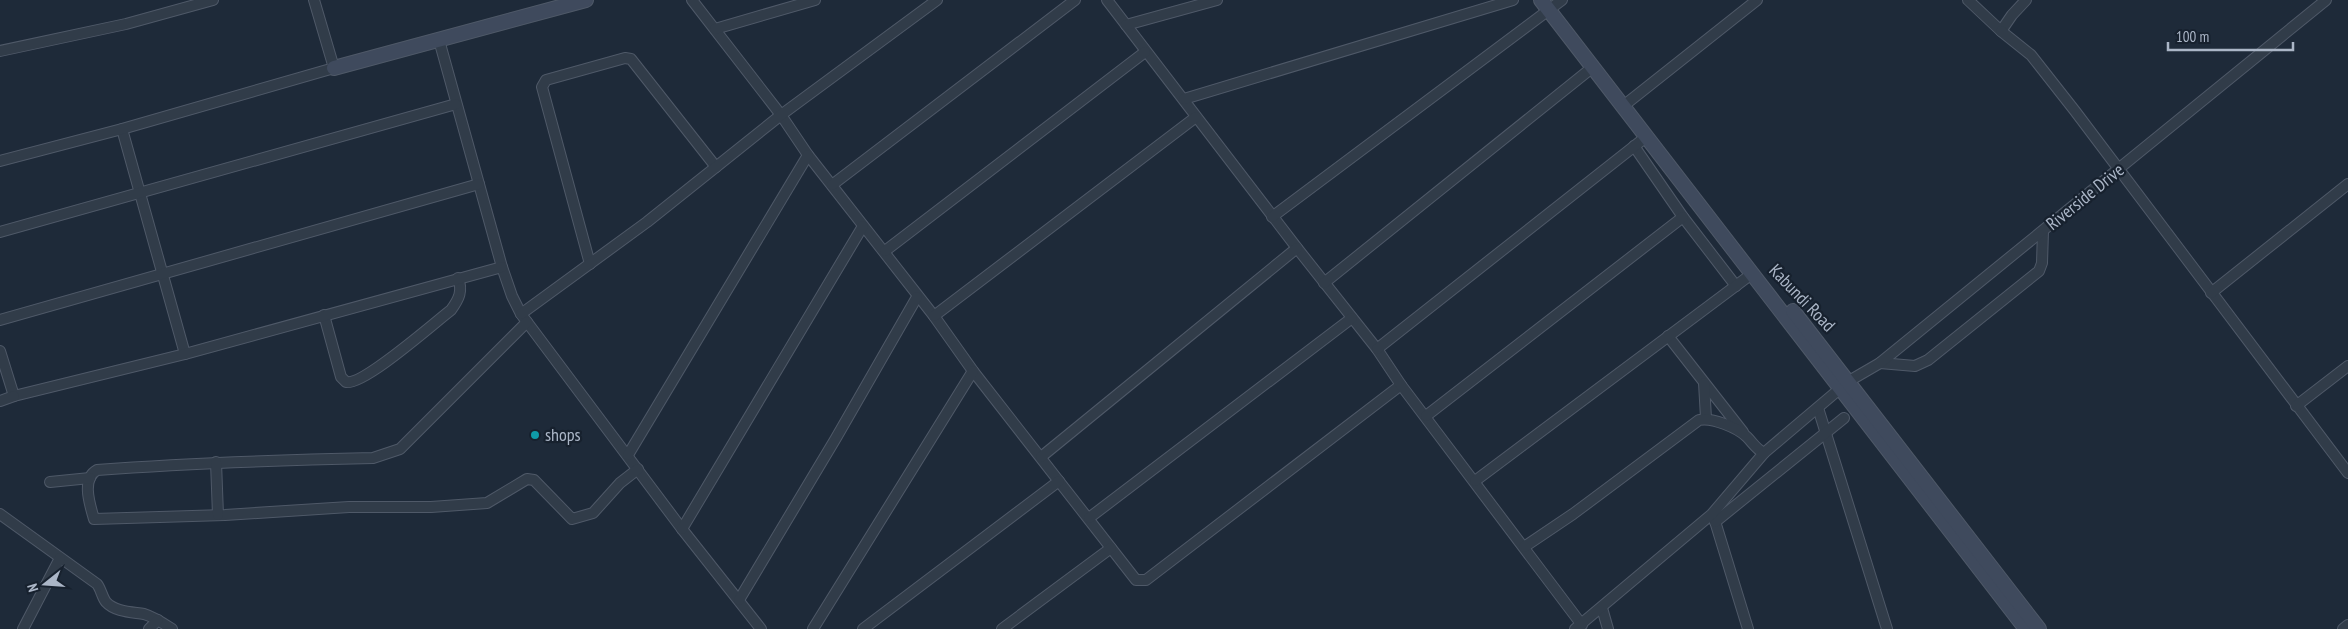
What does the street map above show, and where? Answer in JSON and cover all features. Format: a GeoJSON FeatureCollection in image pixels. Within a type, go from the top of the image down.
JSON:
{"type":"FeatureCollection","features":[{"type":"Feature","properties":{"kind":"street"},"geometry":{"type":"LineString","coordinates":[[0,52],[117,27],[213,0]]}},
{"type":"Feature","properties":{"kind":"street"},"geometry":{"type":"LineString","coordinates":[[314,0],[334,68]]}},
{"type":"Feature","properties":{"kind":"street"},"geometry":{"type":"LineString","coordinates":[[0,161],[586,0]]}},
{"type":"Feature","properties":{"kind":"street"},"geometry":{"type":"LineString","coordinates":[[692,0],[781,115],[808,155],[863,226],[885,251],[973,371],[1136,580],[1146,580],[1401,385]]}},
{"type":"Feature","properties":{"kind":"street"},"geometry":{"type":"LineString","coordinates":[[715,29],[815,0]]}},
{"type":"Feature","properties":{"kind":"street"},"geometry":{"type":"LineString","coordinates":[[638,469],[620,482],[594,513],[572,519],[531,479],[527,479],[487,503],[431,507],[348,508],[218,516],[94,519],[90,506],[90,478],[97,470],[216,462],[248,463],[278,460],[373,458],[400,449],[423,427],[524,318],[781,115],[937,0]]}},
{"type":"Feature","properties":{"kind":"street"},"geometry":{"type":"LineString","coordinates":[[832,185],[1075,0]]}},
{"type":"Feature","properties":{"kind":"street"},"geometry":{"type":"LineString","coordinates":[[1106,0],[1184,99],[1272,217],[1377,349],[1401,385],[1524,547],[1578,627],[1714,518],[1826,434],[1844,418]]}},
{"type":"Feature","properties":{"kind":"street"},"geometry":{"type":"LineString","coordinates":[[1126,25],[1217,0]]}},
{"type":"Feature","properties":{"kind":"street"},"geometry":{"type":"LineString","coordinates":[[1184,99],[1513,0]]}},
{"type":"Feature","properties":{"kind":"street"},"geometry":{"type":"LineString","coordinates":[[1272,217],[1545,5],[1562,0]]}},
{"type":"Feature","properties":{"kind":"street"},"geometry":{"type":"LineString","coordinates":[[1622,107],[1757,0]]}},
{"type":"Feature","properties":{"kind":"street"},"geometry":{"type":"LineString","coordinates":[[1968,0],[2001,31],[2031,55],[2348,473]]}},
{"type":"Feature","properties":{"kind":"street"},"geometry":{"type":"LineString","coordinates":[[2001,31],[2026,0]]}},
{"type":"Feature","properties":{"kind":"street","name":"Riverside Drive"},"geometry":{"type":"LineString","coordinates":[[1714,518],[1764,454],[1844,384],[1880,363],[2326,0]]}},
{"type":"Feature","properties":{"kind":"street","name":"Kabundi Road"},"geometry":{"type":"LineString","coordinates":[[1545,5],[1622,107],[1753,273],[1844,384],[2035,629]]}},
{"type":"Feature","properties":{"kind":"street"},"geometry":{"type":"LineString","coordinates":[[439,40],[502,267],[524,318],[682,529],[761,629]]}},
{"type":"Feature","properties":{"kind":"street"},"geometry":{"type":"LineString","coordinates":[[885,251],[1146,52]]}},
{"type":"Feature","properties":{"kind":"street"},"geometry":{"type":"LineString","coordinates":[[590,264],[542,87],[546,80],[625,58],[631,59],[716,167]]}},
{"type":"Feature","properties":{"kind":"street"},"geometry":{"type":"LineString","coordinates":[[1324,283],[1593,67]]}},
{"type":"Feature","properties":{"kind":"street"},"geometry":{"type":"LineString","coordinates":[[0,232],[456,104]]}},
{"type":"Feature","properties":{"kind":"street"},"geometry":{"type":"LineString","coordinates":[[934,316],[1196,117]]}},
{"type":"Feature","properties":{"kind":"street"},"geometry":{"type":"LineString","coordinates":[[122,129],[161,274],[185,354]]}},
{"type":"Feature","properties":{"kind":"street"},"geometry":{"type":"LineString","coordinates":[[1377,349],[1646,136]]}},
{"type":"Feature","properties":{"kind":"street"},"geometry":{"type":"LineString","coordinates":[[1634,146],[1683,216],[1736,286]]}},
{"type":"Feature","properties":{"kind":"street"},"geometry":{"type":"LineString","coordinates":[[628,455],[808,155]]}},
{"type":"Feature","properties":{"kind":"street"},"geometry":{"type":"LineString","coordinates":[[0,320],[479,184]]}},
{"type":"Feature","properties":{"kind":"street"},"geometry":{"type":"LineString","coordinates":[[2211,293],[2348,184]]}},
{"type":"Feature","properties":{"kind":"street"},"geometry":{"type":"LineString","coordinates":[[1426,416],[1683,216]]}},
{"type":"Feature","properties":{"kind":"street"},"geometry":{"type":"LineString","coordinates":[[682,529],[863,226]]}},
{"type":"Feature","properties":{"kind":"street"},"geometry":{"type":"LineString","coordinates":[[1880,363],[1915,366],[1928,360],[2039,271],[2042,263],[2042,231]]}},
{"type":"Feature","properties":{"kind":"street"},"geometry":{"type":"LineString","coordinates":[[1041,457],[1297,248]]}},
{"type":"Feature","properties":{"kind":"street"},"geometry":{"type":"LineString","coordinates":[[0,401],[185,354],[502,267]]}},
{"type":"Feature","properties":{"kind":"street"},"geometry":{"type":"LineString","coordinates":[[1475,481],[1753,273]]}},
{"type":"Feature","properties":{"kind":"street"},"geometry":{"type":"LineString","coordinates":[[324,315],[341,377],[346,382],[356,382],[388,360],[451,310],[458,300],[461,291],[458,278]]}},
{"type":"Feature","properties":{"kind":"street"},"geometry":{"type":"LineString","coordinates":[[739,600],[836,438],[917,297]]}},
{"type":"Feature","properties":{"kind":"street"},"geometry":{"type":"LineString","coordinates":[[1089,518],[1352,318]]}},
{"type":"Feature","properties":{"kind":"street"},"geometry":{"type":"LineString","coordinates":[[1668,336],[1746,437],[1755,448],[1764,454]]}},
{"type":"Feature","properties":{"kind":"street"},"geometry":{"type":"LineString","coordinates":[[0,351],[14,396]]}},
{"type":"Feature","properties":{"kind":"street"},"geometry":{"type":"LineString","coordinates":[[2296,406],[2348,366]]}},
{"type":"Feature","properties":{"kind":"street"},"geometry":{"type":"LineString","coordinates":[[813,629],[973,371]]}},
{"type":"Feature","properties":{"kind":"street"},"geometry":{"type":"LineString","coordinates":[[1704,383],[1706,418]]}},
{"type":"Feature","properties":{"kind":"street"},"geometry":{"type":"LineString","coordinates":[[1818,408],[1887,629]]}},
{"type":"Feature","properties":{"kind":"street"},"geometry":{"type":"LineString","coordinates":[[1524,547],[1574,514],[1693,423],[1706,418],[1746,437]]}},
{"type":"Feature","properties":{"kind":"street"},"geometry":{"type":"LineString","coordinates":[[216,462],[218,516]]}},
{"type":"Feature","properties":{"kind":"street"},"geometry":{"type":"LineString","coordinates":[[50,482],[90,478]]}},
{"type":"Feature","properties":{"kind":"street"},"geometry":{"type":"LineString","coordinates":[[864,629],[1059,481]]}},
{"type":"Feature","properties":{"kind":"street"},"geometry":{"type":"LineString","coordinates":[[0,514],[97,584],[105,601],[113,607],[158,620],[172,629]]}},
{"type":"Feature","properties":{"kind":"street"},"geometry":{"type":"LineString","coordinates":[[1714,518],[1748,629]]}},
{"type":"Feature","properties":{"kind":"street"},"geometry":{"type":"LineString","coordinates":[[1002,629],[1111,548]]}},
{"type":"Feature","properties":{"kind":"street"},"geometry":{"type":"LineString","coordinates":[[23,629],[60,558]]}},
{"type":"Feature","properties":{"kind":"street"},"geometry":{"type":"LineString","coordinates":[[1602,608],[1608,629]]}},
{"type":"Feature","properties":{"kind":"street"},"geometry":{"type":"LineString","coordinates":[[149,629],[158,620]]}},
{"type":"Feature","properties":{"kind":"street"},"geometry":{"type":"LineString","coordinates":[[2343,629],[2348,625]]}},
{"type":"Feature","properties":{"kind":"place","name":"shops"},"geometry":{"type":"Point","coordinates":[535,435]}}]}
